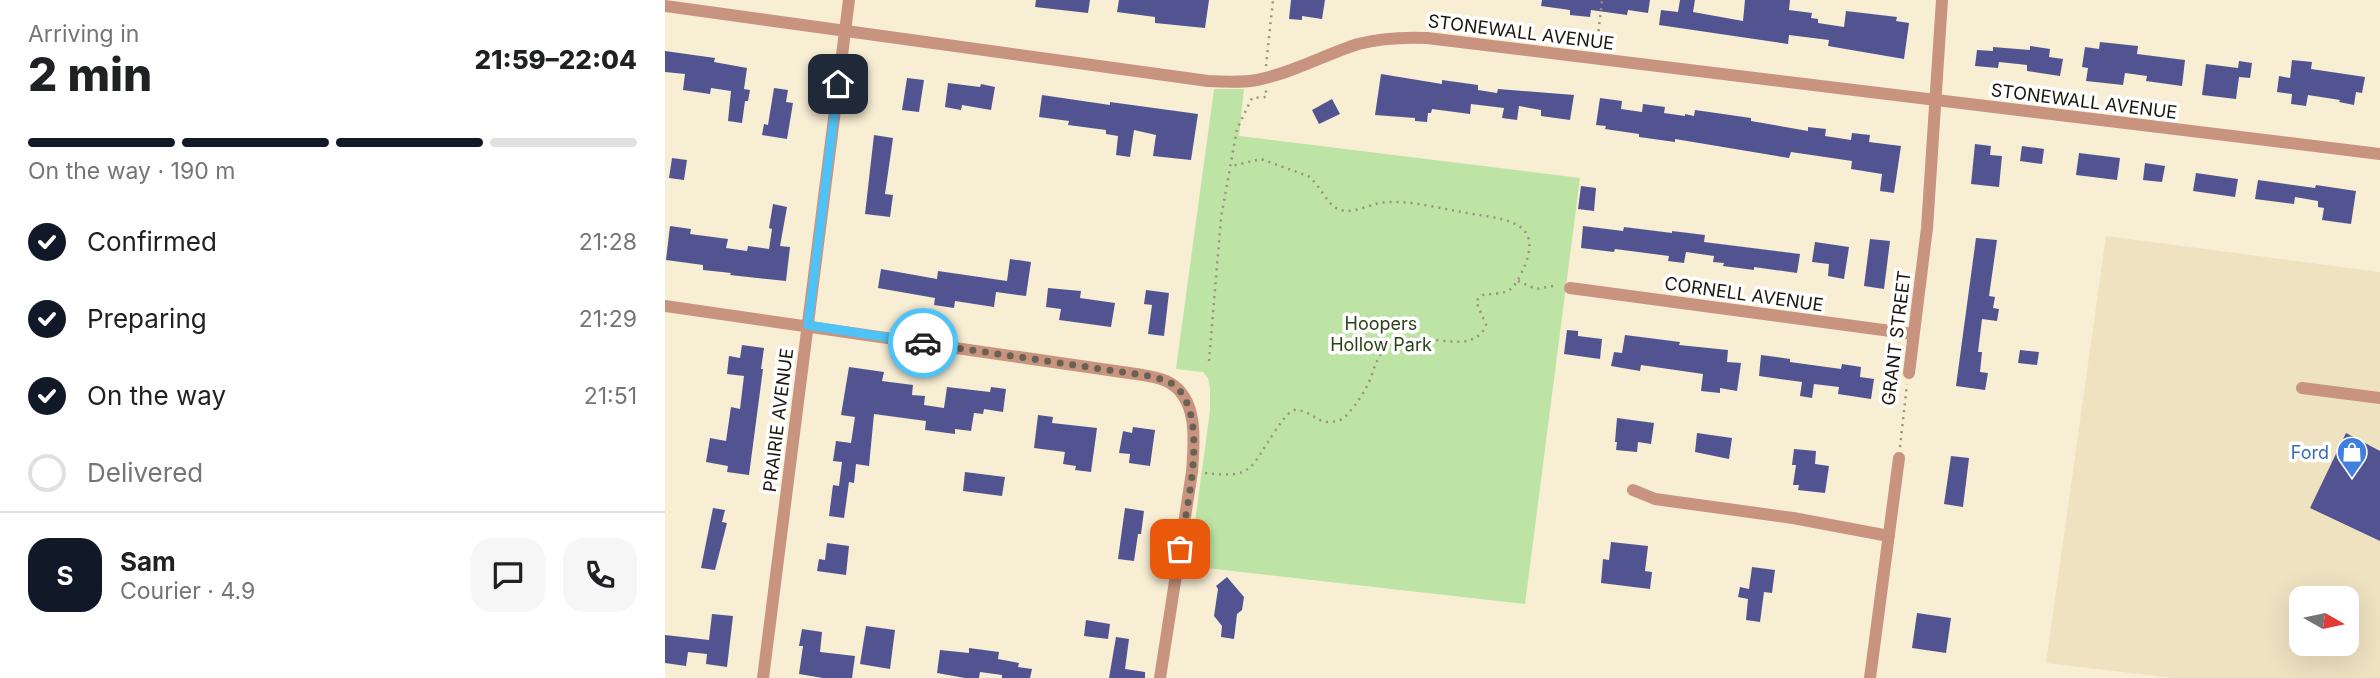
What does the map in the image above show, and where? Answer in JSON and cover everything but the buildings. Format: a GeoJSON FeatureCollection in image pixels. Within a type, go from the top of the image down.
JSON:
{"type":"FeatureCollection","features":[{"type":"Feature","properties":{"kind":"street","name":"PRAIRIE AVENUE"},"geometry":{"type":"LineString","coordinates":[[763,678],[849,0]]}},
{"type":"Feature","properties":{"kind":"street","name":"GRANT STREET"},"geometry":{"type":"LineString","coordinates":[[1909,373],[1927,228],[1942,0]]}},
{"type":"Feature","properties":{"kind":"street","name":"STONEWALL AVENUE"},"geometry":{"type":"LineString","coordinates":[[665,5],[1208,81],[1233,82],[1265,78],[1355,45],[1388,38],[1427,38],[2380,154]]}},
{"type":"Feature","properties":{"kind":"street","name":"CORNELL AVENUE"},"geometry":{"type":"LineString","coordinates":[[1570,288],[1913,334]]}},
{"type":"Feature","properties":{"kind":"street"},"geometry":{"type":"LineString","coordinates":[[665,306],[1162,379],[1172,384],[1187,401],[1192,427],[1192,472],[1160,678]]}},
{"type":"Feature","properties":{"kind":"street"},"geometry":{"type":"LineString","coordinates":[[2302,388],[2380,398]]}},
{"type":"Feature","properties":{"kind":"street"},"geometry":{"type":"LineString","coordinates":[[1870,678],[1899,458]]}},
{"type":"Feature","properties":{"kind":"street"},"geometry":{"type":"LineString","coordinates":[[1633,490],[1655,499],[1793,517],[1889,536]]}},
{"type":"Feature","properties":{"kind":"path"},"geometry":{"type":"LineString","coordinates":[[1209,361],[1217,254],[1237,130],[1252,98],[1266,97],[1265,78],[1273,0]]}},
{"type":"Feature","properties":{"kind":"path"},"geometry":{"type":"LineString","coordinates":[[1595,59],[1602,0]]}},
{"type":"Feature","properties":{"kind":"path"},"geometry":{"type":"LineString","coordinates":[[1192,472],[1243,474],[1251,467],[1284,418],[1294,410],[1306,412],[1326,422],[1343,419],[1366,388],[1377,359],[1387,346],[1406,338],[1470,342],[1479,337],[1486,325],[1476,301],[1479,297],[1508,292],[1518,281],[1527,262],[1530,244],[1521,229],[1510,220],[1405,202],[1381,202],[1354,210],[1340,210],[1329,202],[1315,181],[1308,176],[1261,159],[1231,166]]}},
{"type":"Feature","properties":{"kind":"path"},"geometry":{"type":"LineString","coordinates":[[1518,281],[1537,289],[1557,285],[1570,288]]}},
{"type":"Feature","properties":{"kind":"path","name":"GRANT STREET"},"geometry":{"type":"LineString","coordinates":[[1899,458],[1909,373]]}},
{"type":"Feature","properties":{"kind":"shaded area"},"geometry":{"type":"Polygon","coordinates":[[[2106,236],[2380,272],[2380,678],[2174,678],[2046,663],[2106,236]]]}},
{"type":"Feature","properties":{"kind":"green space","name":"Hoopers Hollow Park"},"geometry":{"type":"Polygon","coordinates":[[[1214,89],[1244,89],[1239,136],[1580,178],[1525,604],[1189,566],[1210,411],[1210,388],[1208,378],[1203,372],[1176,369],[1214,89]]]}},
{"type":"Feature","properties":{"kind":"way so far"},"geometry":{"type":"LineString","coordinates":[[923,343],[1143,375],[1172,384],[1187,401],[1193,446],[1192,472],[1180,549]]}},
{"type":"Feature","properties":{"kind":"place","name":"Ford"},"geometry":{"type":"Point","coordinates":[2352,479]}},
{"type":"Feature","properties":{"kind":"route"},"geometry":{"type":"LineString","coordinates":[[838,84],[808,325],[923,343]]}}]}
